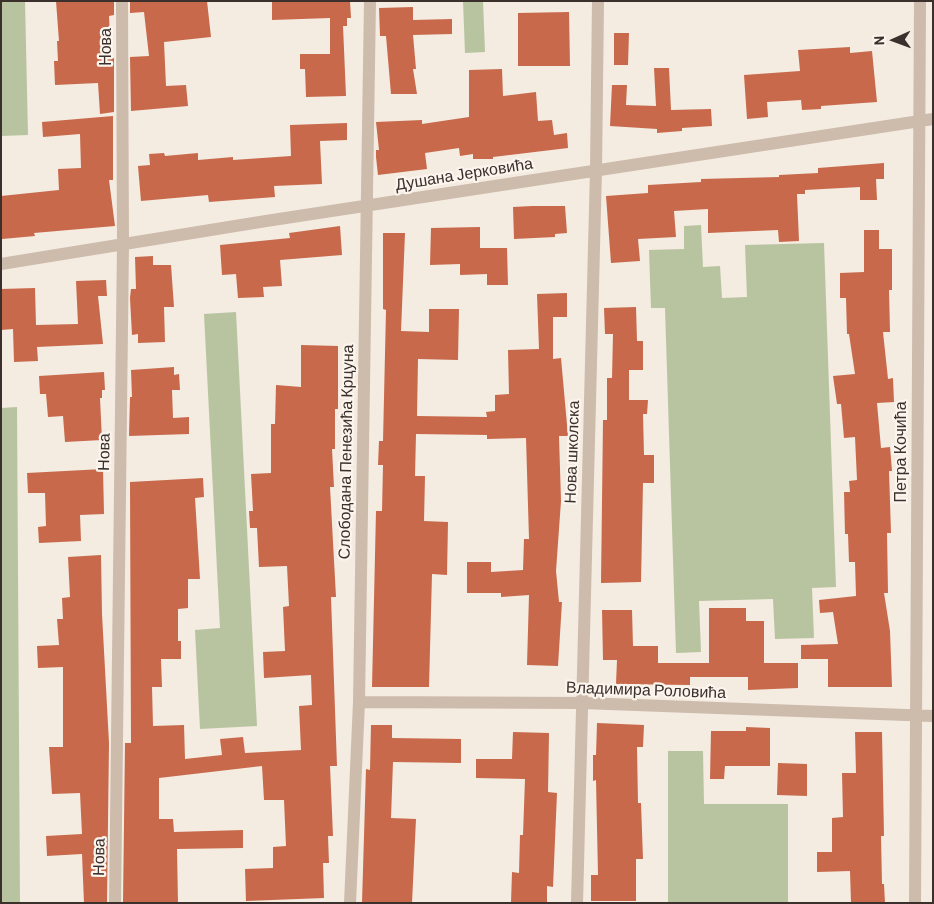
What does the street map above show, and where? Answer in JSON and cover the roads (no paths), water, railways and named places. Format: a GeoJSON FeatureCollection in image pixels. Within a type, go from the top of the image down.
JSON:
{"type":"FeatureCollection","features":[{"type":"Feature","properties":{"kind":"street","name":"Нова"},"geometry":{"type":"LineString","coordinates":[[115,903],[122,245],[122,1]]}},
{"type":"Feature","properties":{"kind":"street","name":"Слободана Пенезића Крцуна"},"geometry":{"type":"LineString","coordinates":[[350,903],[358,702],[370,1]]}},
{"type":"Feature","properties":{"kind":"street","name":"Нова школска"},"geometry":{"type":"LineString","coordinates":[[577,903],[596,170],[598,1]]}},
{"type":"Feature","properties":{"kind":"street","name":"Петра Кочића"},"geometry":{"type":"LineString","coordinates":[[915,903],[920,1]]}},
{"type":"Feature","properties":{"kind":"street","name":"Душана Јерковића"},"geometry":{"type":"LineString","coordinates":[[1,264],[933,119]]}},
{"type":"Feature","properties":{"kind":"street","name":"Владимира Роловића"},"geometry":{"type":"LineString","coordinates":[[358,702],[582,703],[933,716]]}}]}
